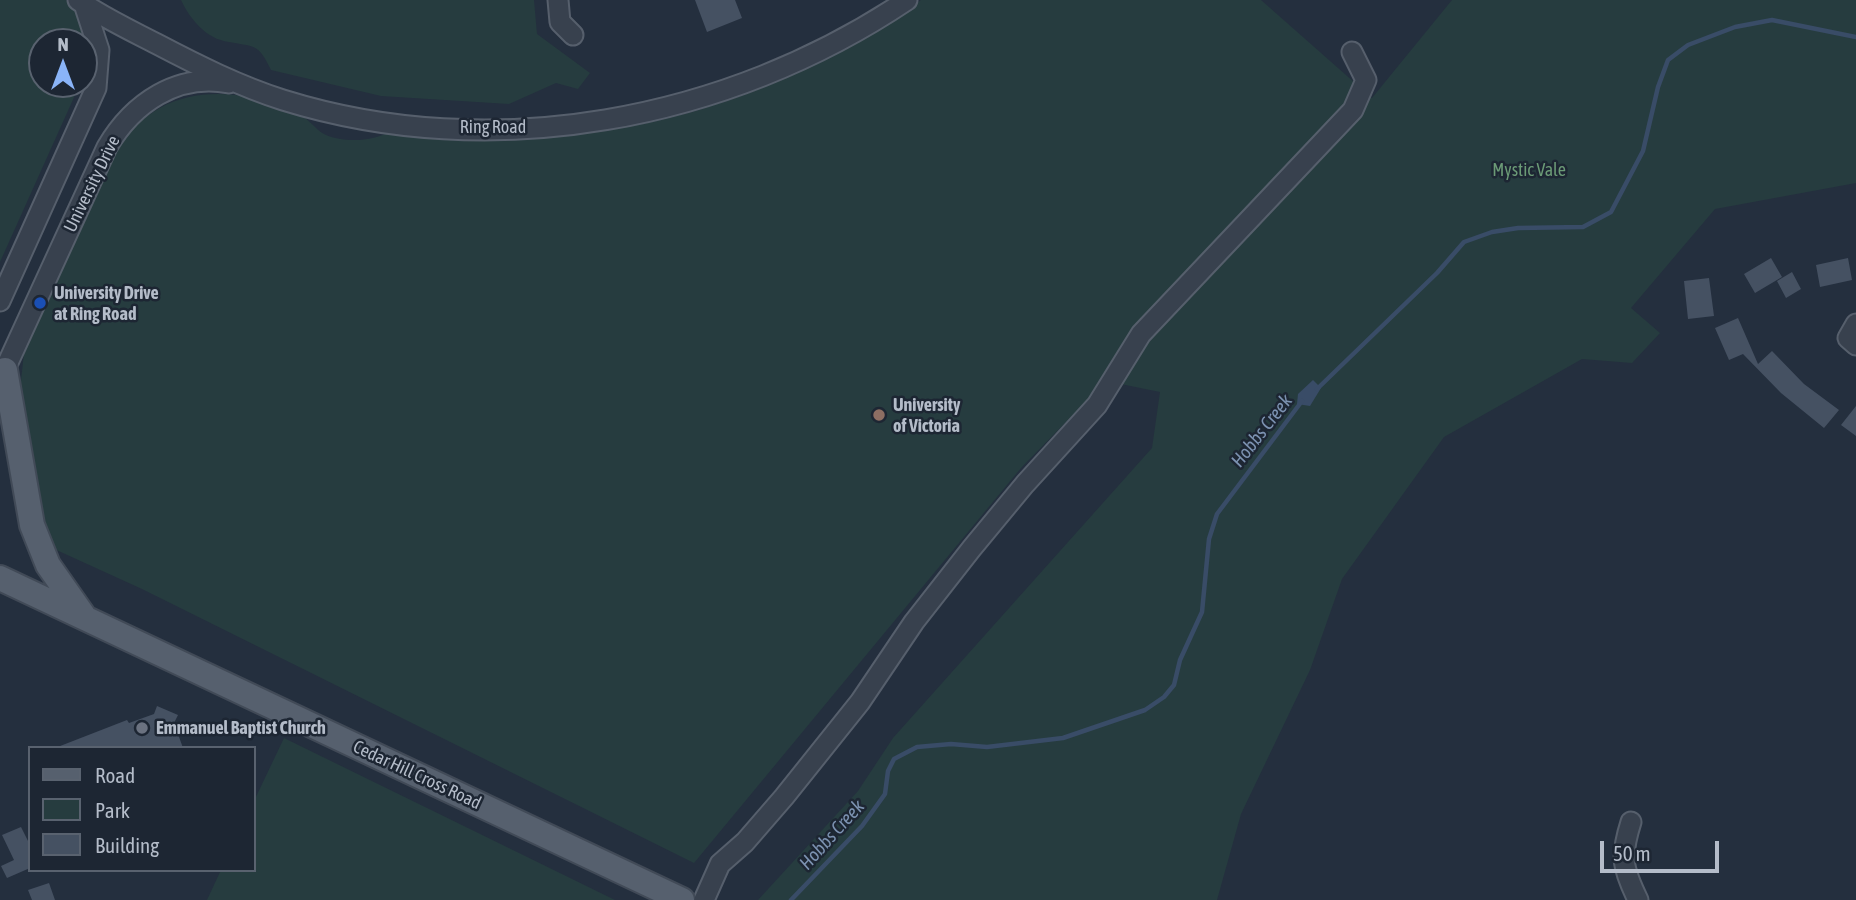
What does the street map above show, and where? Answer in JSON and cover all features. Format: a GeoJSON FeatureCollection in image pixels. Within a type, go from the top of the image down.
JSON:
{"type":"FeatureCollection","features":[{"type":"Feature","properties":{"kind":"main road"},"geometry":{"type":"LineString","coordinates":[[2,375],[32,524],[48,565],[86,618]]}},
{"type":"Feature","properties":{"kind":"main road","name":"Cedar Hill Cross Road"},"geometry":{"type":"LineString","coordinates":[[0,578],[682,900]]}},
{"type":"Feature","properties":{"kind":"street"},"geometry":{"type":"LineString","coordinates":[[558,0],[560,22],[573,35]]}},
{"type":"Feature","properties":{"kind":"street","name":"Ring Road"},"geometry":{"type":"LineString","coordinates":[[81,2],[177,55],[257,91],[338,114],[392,122],[489,129],[568,126],[680,105],[757,80],[834,44],[907,0]]}},
{"type":"Feature","properties":{"kind":"street","name":"University Drive"},"geometry":{"type":"LineString","coordinates":[[0,301],[96,88],[99,50],[81,2]]}},
{"type":"Feature","properties":{"kind":"street"},"geometry":{"type":"LineString","coordinates":[[704,900],[720,864],[745,842],[785,797],[860,702],[914,622],[972,548],[1025,484],[1097,405],[1142,334],[1353,110],[1366,80],[1352,52]]}},
{"type":"Feature","properties":{"kind":"street","name":"University Drive"},"geometry":{"type":"LineString","coordinates":[[2,375],[107,146],[124,120],[152,98],[185,83],[212,81],[257,91]]}},
{"type":"Feature","properties":{"kind":"street"},"geometry":{"type":"LineString","coordinates":[[1856,325],[1848,338],[1856,345]]}},
{"type":"Feature","properties":{"kind":"street"},"geometry":{"type":"LineString","coordinates":[[1631,822],[1622,850],[1626,874],[1638,900]]}},
{"type":"Feature","properties":{"kind":"green space"},"geometry":{"type":"Polygon","coordinates":[[[0,0],[66,0],[76,12],[83,28],[28,28],[28,98],[74,98],[0,262],[0,0]]]}},
{"type":"Feature","properties":{"kind":"green space"},"geometry":{"type":"Polygon","coordinates":[[[181,0],[534,0],[537,34],[590,73],[578,89],[556,83],[509,104],[381,96],[271,70],[263,55],[255,48],[221,40],[206,32],[194,21],[181,0]]]}},
{"type":"Feature","properties":{"kind":"green space","name":"University of Victoria"},"geometry":{"type":"Polygon","coordinates":[[[921,0],[1261,0],[1372,98],[1452,0],[1856,0],[1856,183],[1715,209],[1631,308],[1660,333],[1632,363],[1582,359],[1444,437],[1342,579],[1310,670],[1241,814],[1217,900],[758,900],[858,791],[893,738],[1152,448],[1160,392],[1106,381],[1021,468],[694,863],[142,589],[52,548],[17,417],[24,353],[115,152],[132,130],[152,113],[174,102],[197,96],[222,94],[248,97],[299,114],[324,134],[349,140],[367,139],[390,131],[544,134],[635,125],[722,103],[808,68],[848,47],[921,0]]]}},
{"type":"Feature","properties":{"kind":"green space"},"geometry":{"type":"Polygon","coordinates":[[[284,738],[615,900],[207,900],[220,872],[256,872],[256,797],[284,738]]]}},
{"type":"Feature","properties":{"kind":"water"},"geometry":{"type":"Polygon","coordinates":[[[1313,380],[1321,388],[1310,406],[1297,404],[1298,394],[1313,380]]]}},
{"type":"Feature","properties":{"kind":"building"},"geometry":{"type":"Polygon","coordinates":[[[695,0],[735,0],[742,18],[707,32],[695,0]]]}},
{"type":"Feature","properties":{"kind":"building"},"geometry":{"type":"Polygon","coordinates":[[[1771,258],[1782,277],[1755,293],[1744,274],[1771,258]]]}},
{"type":"Feature","properties":{"kind":"building"},"geometry":{"type":"Polygon","coordinates":[[[1848,258],[1852,280],[1820,287],[1816,265],[1848,258]]]}},
{"type":"Feature","properties":{"kind":"building"},"geometry":{"type":"Polygon","coordinates":[[[1792,272],[1801,289],[1786,298],[1777,281],[1792,272]]]}},
{"type":"Feature","properties":{"kind":"building"},"geometry":{"type":"Polygon","coordinates":[[[1709,278],[1714,316],[1688,319],[1684,281],[1709,278]]]}},
{"type":"Feature","properties":{"kind":"building"},"geometry":{"type":"Polygon","coordinates":[[[1738,318],[1758,364],[1772,351],[1804,384],[1839,410],[1824,428],[1781,393],[1743,354],[1729,360],[1715,328],[1738,318]]]}},
{"type":"Feature","properties":{"kind":"building"},"geometry":{"type":"Polygon","coordinates":[[[1856,406],[1856,436],[1841,425],[1856,406]]]}},
{"type":"Feature","properties":{"kind":"building","name":"Emmanuel Baptist Church"},"geometry":{"type":"Polygon","coordinates":[[[157,706],[178,715],[174,723],[182,746],[60,746],[127,720],[129,723],[154,714],[157,706]]]}},
{"type":"Feature","properties":{"kind":"building"},"geometry":{"type":"Polygon","coordinates":[[[21,827],[28,841],[28,869],[7,878],[1,866],[14,860],[2,835],[21,827]]]}},
{"type":"Feature","properties":{"kind":"building"},"geometry":{"type":"Polygon","coordinates":[[[49,883],[55,900],[32,900],[28,890],[49,883]]]}},
{"type":"Feature","properties":{"kind":"waterway","name":"Hobbs Creek"},"geometry":{"type":"LineString","coordinates":[[1317,389],[1437,273],[1464,242],[1492,232],[1518,228],[1583,227],[1611,212],[1643,151],[1658,87],[1668,60],[1688,45],[1735,27],[1772,20],[1856,37]]}},
{"type":"Feature","properties":{"kind":"waterway","name":"Hobbs Creek"},"geometry":{"type":"LineString","coordinates":[[791,900],[862,826],[885,794],[888,771],[894,759],[917,747],[951,744],[987,747],[1063,738],[1145,710],[1164,697],[1174,685],[1180,660],[1202,612],[1209,539],[1217,514],[1302,401]]}},
{"type":"Feature","properties":{"kind":"place","name":"University Drive at Ring Road"},"geometry":{"type":"Point","coordinates":[40,303]}},
{"type":"Feature","properties":{"kind":"place","name":"University of Victoria"},"geometry":{"type":"Point","coordinates":[879,415]}},
{"type":"Feature","properties":{"kind":"place","name":"Emmanuel Baptist Church"},"geometry":{"type":"Point","coordinates":[142,728]}},
{"type":"Feature","properties":{"kind":"park label","name":"Mystic Vale"},"geometry":{"type":"Point","coordinates":[1529,170]}}]}
